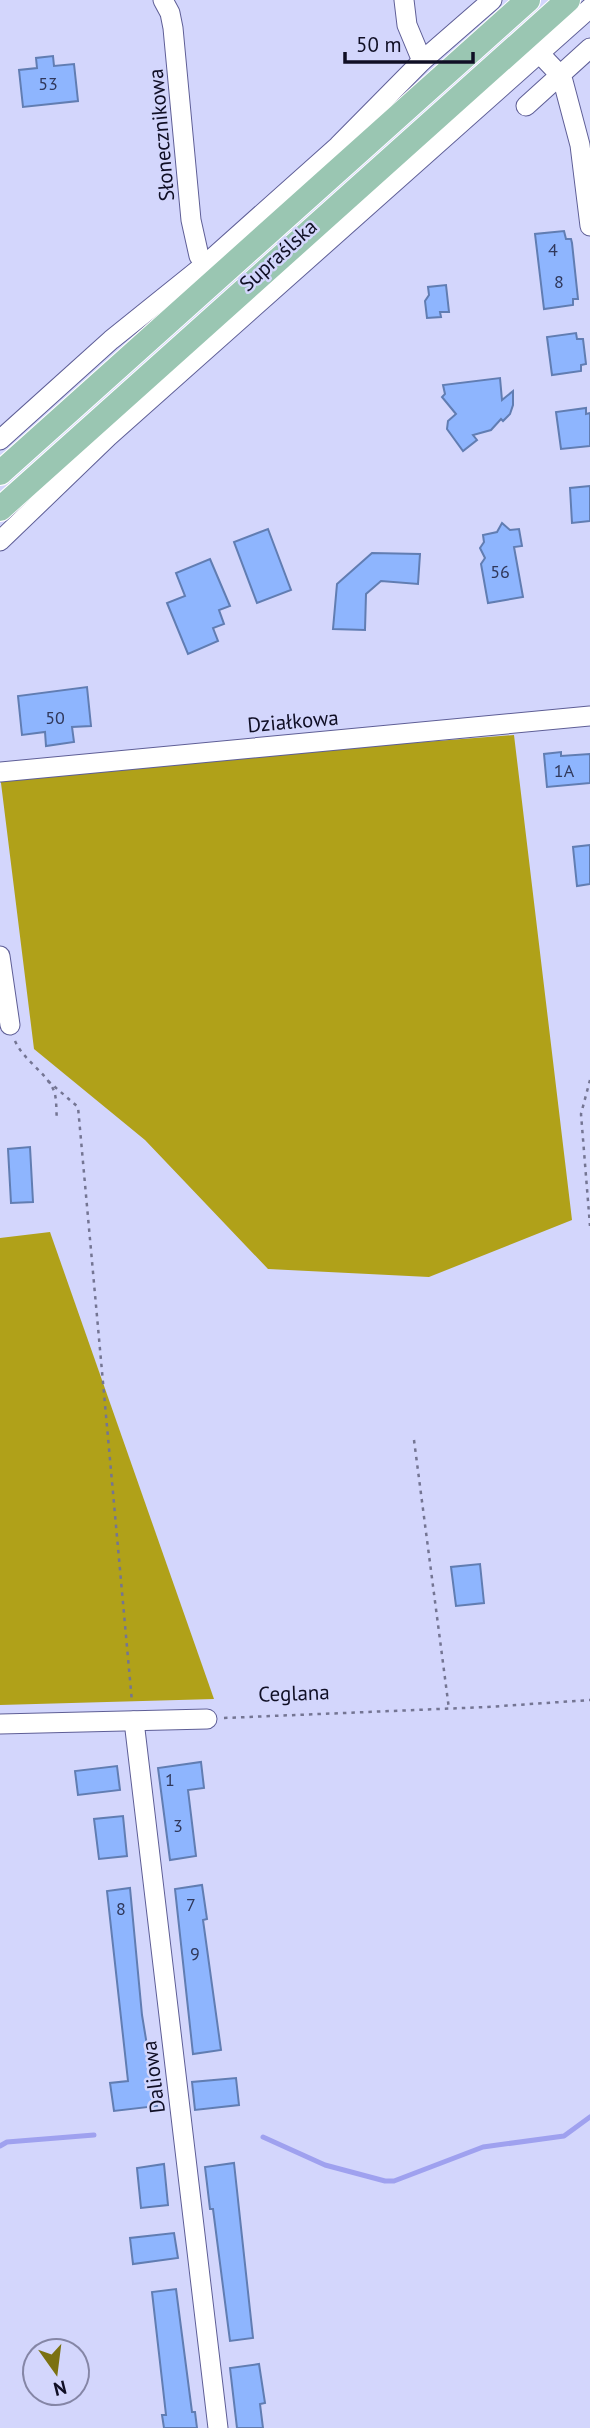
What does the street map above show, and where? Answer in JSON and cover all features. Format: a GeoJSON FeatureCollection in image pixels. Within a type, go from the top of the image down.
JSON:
{"type":"FeatureCollection","features":[{"type":"Feature","properties":{"kind":"main road"},"geometry":{"type":"LineString","coordinates":[[0,473],[527,0]]}},
{"type":"Feature","properties":{"kind":"main road"},"geometry":{"type":"LineString","coordinates":[[0,509],[568,0]]}},
{"type":"Feature","properties":{"kind":"street","name":"Słonecznikowa"},"geometry":{"type":"LineString","coordinates":[[163,0],[170,13],[173,28],[191,220],[199,256],[206,265]]}},
{"type":"Feature","properties":{"kind":"street"},"geometry":{"type":"LineString","coordinates":[[404,0],[407,24],[422,61]]}},
{"type":"Feature","properties":{"kind":"street","name":"Supraślska"},"geometry":{"type":"LineString","coordinates":[[0,440],[111,340],[206,265],[338,146],[422,61],[492,0]]}},
{"type":"Feature","properties":{"kind":"street","name":"Supraślska"},"geometry":{"type":"LineString","coordinates":[[0,541],[108,437],[590,8]]}},
{"type":"Feature","properties":{"kind":"street"},"geometry":{"type":"LineString","coordinates":[[526,106],[590,48]]}},
{"type":"Feature","properties":{"kind":"street"},"geometry":{"type":"LineString","coordinates":[[540,54],[560,75],[580,145],[590,226]]}},
{"type":"Feature","properties":{"kind":"street","name":"Działkowa"},"geometry":{"type":"LineString","coordinates":[[0,772],[590,716]]}},
{"type":"Feature","properties":{"kind":"street"},"geometry":{"type":"LineString","coordinates":[[0,956],[10,1025]]}},
{"type":"Feature","properties":{"kind":"street"},"geometry":{"type":"LineString","coordinates":[[0,1724],[207,1719]]}},
{"type":"Feature","properties":{"kind":"street","name":"Daliowa"},"geometry":{"type":"LineString","coordinates":[[134,1721],[218,2428]]}},
{"type":"Feature","properties":{"kind":"path"},"geometry":{"type":"LineString","coordinates":[[10,1025],[16,1045],[28,1062],[78,1107],[134,1721]]}},
{"type":"Feature","properties":{"kind":"path"},"geometry":{"type":"LineString","coordinates":[[590,1080],[581,1114],[590,1226]]}},
{"type":"Feature","properties":{"kind":"path"},"geometry":{"type":"LineString","coordinates":[[48,1081],[55,1092],[57,1120]]}},
{"type":"Feature","properties":{"kind":"path"},"geometry":{"type":"LineString","coordinates":[[414,1440],[449,1709]]}},
{"type":"Feature","properties":{"kind":"path","name":"Ceglana"},"geometry":{"type":"LineString","coordinates":[[207,1719],[449,1709],[590,1699]]}},
{"type":"Feature","properties":{"kind":"shaded area"},"geometry":{"type":"Polygon","coordinates":[[[514,735],[572,1220],[429,1277],[268,1269],[145,1140],[34,1049],[0,775],[514,735]]]}},
{"type":"Feature","properties":{"kind":"shaded area"},"geometry":{"type":"Polygon","coordinates":[[[50,1232],[214,1699],[0,1705],[0,1238],[50,1232]]]}},
{"type":"Feature","properties":{"kind":"building"},"geometry":{"type":"Polygon","coordinates":[[[53,56],[54,66],[74,64],[78,101],[23,107],[19,70],[37,68],[36,58],[53,56]]]}},
{"type":"Feature","properties":{"kind":"building"},"geometry":{"type":"Polygon","coordinates":[[[564,231],[566,239],[571,239],[572,243],[578,299],[573,299],[573,305],[544,309],[535,234],[564,231]]]}},
{"type":"Feature","properties":{"kind":"building"},"geometry":{"type":"Polygon","coordinates":[[[446,285],[449,312],[440,312],[441,317],[427,318],[425,301],[429,295],[428,287],[446,285]]]}},
{"type":"Feature","properties":{"kind":"building"},"geometry":{"type":"Polygon","coordinates":[[[576,333],[577,339],[583,339],[586,364],[581,365],[581,371],[552,375],[547,337],[576,333]]]}},
{"type":"Feature","properties":{"kind":"building"},"geometry":{"type":"Polygon","coordinates":[[[500,378],[502,400],[513,391],[510,414],[491,430],[473,435],[477,440],[463,451],[447,429],[448,421],[456,414],[442,397],[445,394],[443,385],[500,378]]]}},
{"type":"Feature","properties":{"kind":"building"},"geometry":{"type":"Polygon","coordinates":[[[586,408],[586,414],[590,413],[590,446],[561,449],[556,412],[586,408]]]}},
{"type":"Feature","properties":{"kind":"building"},"geometry":{"type":"Polygon","coordinates":[[[590,486],[590,521],[572,523],[570,488],[590,486]]]}},
{"type":"Feature","properties":{"kind":"building"},"geometry":{"type":"Polygon","coordinates":[[[502,523],[510,530],[519,529],[522,546],[514,547],[523,597],[488,603],[481,564],[485,558],[480,548],[484,542],[483,535],[497,532],[502,523]]]}},
{"type":"Feature","properties":{"kind":"building"},"geometry":{"type":"Polygon","coordinates":[[[268,529],[291,590],[257,603],[234,542],[268,529]]]}},
{"type":"Feature","properties":{"kind":"building"},"geometry":{"type":"Polygon","coordinates":[[[372,553],[420,554],[418,584],[381,581],[366,594],[365,630],[333,629],[337,584],[372,553]]]}},
{"type":"Feature","properties":{"kind":"building"},"geometry":{"type":"Polygon","coordinates":[[[210,559],[230,606],[219,610],[224,624],[213,628],[218,641],[188,654],[167,603],[185,596],[176,573],[210,559]]]}},
{"type":"Feature","properties":{"kind":"building"},"geometry":{"type":"Polygon","coordinates":[[[87,687],[91,726],[72,727],[74,742],[46,746],[45,732],[22,735],[18,696],[87,687]]]}},
{"type":"Feature","properties":{"kind":"building"},"geometry":{"type":"Polygon","coordinates":[[[561,752],[561,756],[590,754],[590,783],[547,787],[544,754],[561,752]]]}},
{"type":"Feature","properties":{"kind":"building"},"geometry":{"type":"Polygon","coordinates":[[[590,845],[590,884],[577,886],[573,847],[590,845]]]}},
{"type":"Feature","properties":{"kind":"building"},"geometry":{"type":"Polygon","coordinates":[[[30,1147],[33,1202],[11,1203],[8,1149],[30,1147]]]}},
{"type":"Feature","properties":{"kind":"building"},"geometry":{"type":"Polygon","coordinates":[[[480,1564],[484,1603],[456,1606],[451,1567],[480,1564]]]}},
{"type":"Feature","properties":{"kind":"building"},"geometry":{"type":"Polygon","coordinates":[[[201,1762],[204,1788],[188,1790],[196,1856],[170,1860],[158,1768],[201,1762]]]}},
{"type":"Feature","properties":{"kind":"building"},"geometry":{"type":"Polygon","coordinates":[[[117,1766],[120,1790],[78,1795],[75,1771],[117,1766]]]}},
{"type":"Feature","properties":{"kind":"building"},"geometry":{"type":"Polygon","coordinates":[[[123,1816],[127,1856],[99,1859],[94,1819],[123,1816]]]}},
{"type":"Feature","properties":{"kind":"building"},"geometry":{"type":"Polygon","coordinates":[[[202,1885],[207,1919],[203,1920],[221,2050],[193,2054],[175,1889],[202,1885]]]}},
{"type":"Feature","properties":{"kind":"building"},"geometry":{"type":"Polygon","coordinates":[[[130,1888],[142,2015],[157,2106],[114,2111],[110,2083],[128,2081],[107,1891],[130,1888]]]}},
{"type":"Feature","properties":{"kind":"building"},"geometry":{"type":"Polygon","coordinates":[[[236,2078],[239,2105],[195,2110],[192,2082],[236,2078]]]}},
{"type":"Feature","properties":{"kind":"building"},"geometry":{"type":"Polygon","coordinates":[[[234,2163],[253,2338],[230,2341],[205,2167],[234,2163]]]}},
{"type":"Feature","properties":{"kind":"building"},"geometry":{"type":"Polygon","coordinates":[[[164,2164],[168,2205],[141,2208],[137,2168],[164,2164]]]}},
{"type":"Feature","properties":{"kind":"building"},"geometry":{"type":"Polygon","coordinates":[[[174,2233],[178,2258],[133,2264],[130,2238],[174,2233]]]}},
{"type":"Feature","properties":{"kind":"building"},"geometry":{"type":"Polygon","coordinates":[[[176,2289],[192,2412],[195,2412],[197,2428],[164,2428],[162,2415],[166,2415],[152,2292],[176,2289]]]}},
{"type":"Feature","properties":{"kind":"building"},"geometry":{"type":"Polygon","coordinates":[[[259,2364],[265,2403],[260,2404],[263,2428],[237,2428],[230,2368],[259,2364]]]}},
{"type":"Feature","properties":{"kind":"waterway"},"geometry":{"type":"LineString","coordinates":[[263,2137],[325,2165],[394,2181],[483,2147],[564,2136],[590,2117]]}},
{"type":"Feature","properties":{"kind":"waterway"},"geometry":{"type":"LineString","coordinates":[[0,2146],[7,2142],[94,2135]]}}]}
